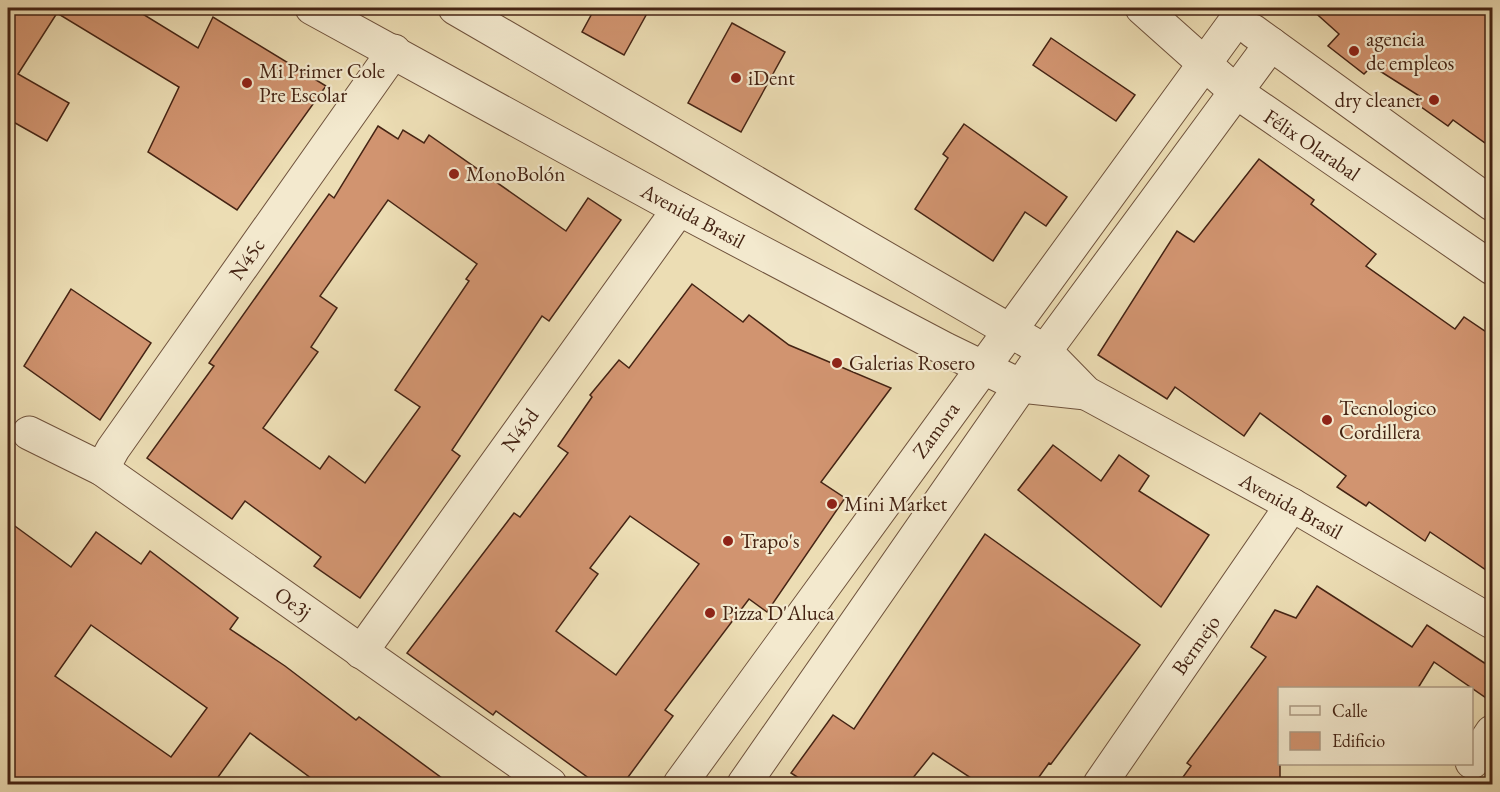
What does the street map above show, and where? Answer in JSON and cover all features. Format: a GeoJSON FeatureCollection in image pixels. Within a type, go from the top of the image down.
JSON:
{"type":"FeatureCollection","features":[{"type":"Feature","properties":{"kind":"street","name":"Avenida Brasil"},"geometry":{"type":"LineString","coordinates":[[312,8],[679,209],[1021,386],[1086,393]]}},
{"type":"Feature","properties":{"kind":"street","name":"Avenida Brasil"},"geometry":{"type":"LineString","coordinates":[[455,8],[1045,351],[1086,393],[1292,505],[1492,622]]}},
{"type":"Feature","properties":{"kind":"street","name":"Félix Olarabal"},"geometry":{"type":"LineString","coordinates":[[1142,8],[1235,91],[1492,268]]}},
{"type":"Feature","properties":{"kind":"street","name":"Zamora"},"geometry":{"type":"LineString","coordinates":[[680,784],[1204,63],[1230,13]]}},
{"type":"Feature","properties":{"kind":"street"},"geometry":{"type":"LineString","coordinates":[[1230,13],[1492,204]]}},
{"type":"Feature","properties":{"kind":"street"},"geometry":{"type":"LineString","coordinates":[[744,784],[1045,351],[1270,44]]}},
{"type":"Feature","properties":{"kind":"street","name":"N45c"},"geometry":{"type":"LineString","coordinates":[[102,469],[113,448],[394,51]]}},
{"type":"Feature","properties":{"kind":"street","name":"N45d"},"geometry":{"type":"LineString","coordinates":[[361,652],[679,209]]}},
{"type":"Feature","properties":{"kind":"street","name":"Oe3j"},"geometry":{"type":"LineString","coordinates":[[29,433],[102,469],[550,784]]}},
{"type":"Feature","properties":{"kind":"street","name":"Bermejo"},"geometry":{"type":"LineString","coordinates":[[1100,784],[1292,505]]}},
{"type":"Feature","properties":{"kind":"street"},"geometry":{"type":"LineString","coordinates":[[1473,760],[1492,732]]}},
{"type":"Feature","properties":{"kind":"street"},"geometry":{"type":"LineString","coordinates":[[1456,784],[1470,765]]}},
{"type":"Feature","properties":{"kind":"building"},"geometry":{"type":"Polygon","coordinates":[[[8,8],[133,8],[198,48],[213,17],[326,86],[237,210],[148,152],[179,87],[57,13],[18,74],[69,103],[47,141],[8,119],[8,8]]]}},
{"type":"Feature","properties":{"kind":"building"},"geometry":{"type":"Polygon","coordinates":[[[595,8],[650,8],[624,55],[582,32],[595,8]]]}},
{"type":"Feature","properties":{"kind":"building"},"geometry":{"type":"Polygon","coordinates":[[[1310,8],[1492,8],[1492,148],[1453,120],[1448,126],[1417,104],[1421,97],[1372,66],[1364,74],[1328,46],[1339,34],[1310,8]]]}},
{"type":"Feature","properties":{"kind":"building","name":"iDent"},"geometry":{"type":"Polygon","coordinates":[[[732,23],[785,52],[741,132],[688,103],[732,23]]]}},
{"type":"Feature","properties":{"kind":"building"},"geometry":{"type":"Polygon","coordinates":[[[1051,38],[1135,95],[1116,121],[1033,65],[1051,38]]]}},
{"type":"Feature","properties":{"kind":"building"},"geometry":{"type":"Polygon","coordinates":[[[964,124],[1067,197],[1046,226],[1025,212],[993,261],[915,209],[948,158],[943,154],[964,124]]]}},
{"type":"Feature","properties":{"kind":"building"},"geometry":{"type":"Polygon","coordinates":[[[378,126],[398,139],[403,130],[424,143],[429,135],[566,231],[588,198],[621,220],[549,321],[542,316],[452,450],[460,456],[360,598],[314,566],[321,557],[245,501],[232,519],[147,458],[214,366],[209,363],[329,194],[334,198],[378,126]],[[388,200],[320,296],[337,308],[311,347],[318,352],[263,428],[320,469],[329,456],[365,483],[420,407],[395,390],[469,281],[466,279],[477,264],[388,200]]]}},
{"type":"Feature","properties":{"kind":"building"},"geometry":{"type":"Polygon","coordinates":[[[1259,159],[1314,200],[1311,204],[1376,254],[1366,266],[1455,329],[1464,317],[1492,336],[1492,574],[1430,532],[1425,541],[1369,502],[1366,506],[1337,487],[1346,476],[1260,413],[1244,436],[1175,387],[1167,399],[1098,355],[1177,231],[1194,242],[1259,159]]]}},
{"type":"Feature","properties":{"kind":"building"},"geometry":{"type":"Polygon","coordinates":[[[692,284],[743,322],[749,315],[789,345],[891,388],[821,482],[845,498],[767,612],[749,599],[665,710],[673,716],[623,784],[597,784],[496,711],[493,715],[407,653],[514,513],[520,517],[568,453],[558,446],[592,397],[590,395],[619,360],[629,368],[692,284]],[[630,516],[590,568],[598,574],[556,631],[616,675],[699,564],[630,516]]]}},
{"type":"Feature","properties":{"kind":"building"},"geometry":{"type":"Polygon","coordinates":[[[71,289],[151,343],[100,420],[24,366],[71,289]]]}},
{"type":"Feature","properties":{"kind":"building"},"geometry":{"type":"Polygon","coordinates":[[[1053,445],[1101,481],[1119,455],[1149,476],[1139,491],[1209,535],[1161,607],[1018,490],[1053,445]]]}},
{"type":"Feature","properties":{"kind":"building"},"geometry":{"type":"Polygon","coordinates":[[[8,521],[71,567],[96,532],[141,564],[150,551],[238,618],[230,629],[285,666],[356,720],[359,717],[450,784],[319,784],[250,733],[213,784],[23,784],[8,773],[8,521]],[[91,625],[55,676],[171,757],[207,708],[91,625]]]}},
{"type":"Feature","properties":{"kind":"building"},"geometry":{"type":"Polygon","coordinates":[[[985,534],[1140,645],[1051,764],[1049,763],[1034,784],[980,784],[933,753],[908,784],[808,784],[791,773],[833,715],[854,729],[985,534]]]}},
{"type":"Feature","properties":{"kind":"building"},"geometry":{"type":"Polygon","coordinates":[[[1317,586],[1412,647],[1427,625],[1492,668],[1492,702],[1434,662],[1419,687],[1278,687],[1280,784],[1178,784],[1191,766],[1187,763],[1266,657],[1251,647],[1275,610],[1296,618],[1317,586]]]}},
{"type":"Feature","properties":{"kind":"place","name":"agencia de empleos"},"geometry":{"type":"Point","coordinates":[1354,51]}},
{"type":"Feature","properties":{"kind":"place","name":"iDent"},"geometry":{"type":"Point","coordinates":[736,78]}},
{"type":"Feature","properties":{"kind":"place","name":"Mi Primer Cole Pre Escolar"},"geometry":{"type":"Point","coordinates":[247,83]}},
{"type":"Feature","properties":{"kind":"place","name":"dry cleaner"},"geometry":{"type":"Point","coordinates":[1434,100]}},
{"type":"Feature","properties":{"kind":"place","name":"MonoBolón"},"geometry":{"type":"Point","coordinates":[454,174]}},
{"type":"Feature","properties":{"kind":"place","name":"Galerias Rosero"},"geometry":{"type":"Point","coordinates":[837,363]}},
{"type":"Feature","properties":{"kind":"place","name":"Tecnologico Cordillera"},"geometry":{"type":"Point","coordinates":[1327,420]}},
{"type":"Feature","properties":{"kind":"place","name":"Mini Market"},"geometry":{"type":"Point","coordinates":[832,504]}},
{"type":"Feature","properties":{"kind":"place","name":"Trapo's"},"geometry":{"type":"Point","coordinates":[728,541]}},
{"type":"Feature","properties":{"kind":"place","name":"Pizza D'Aluca"},"geometry":{"type":"Point","coordinates":[710,613]}}]}
